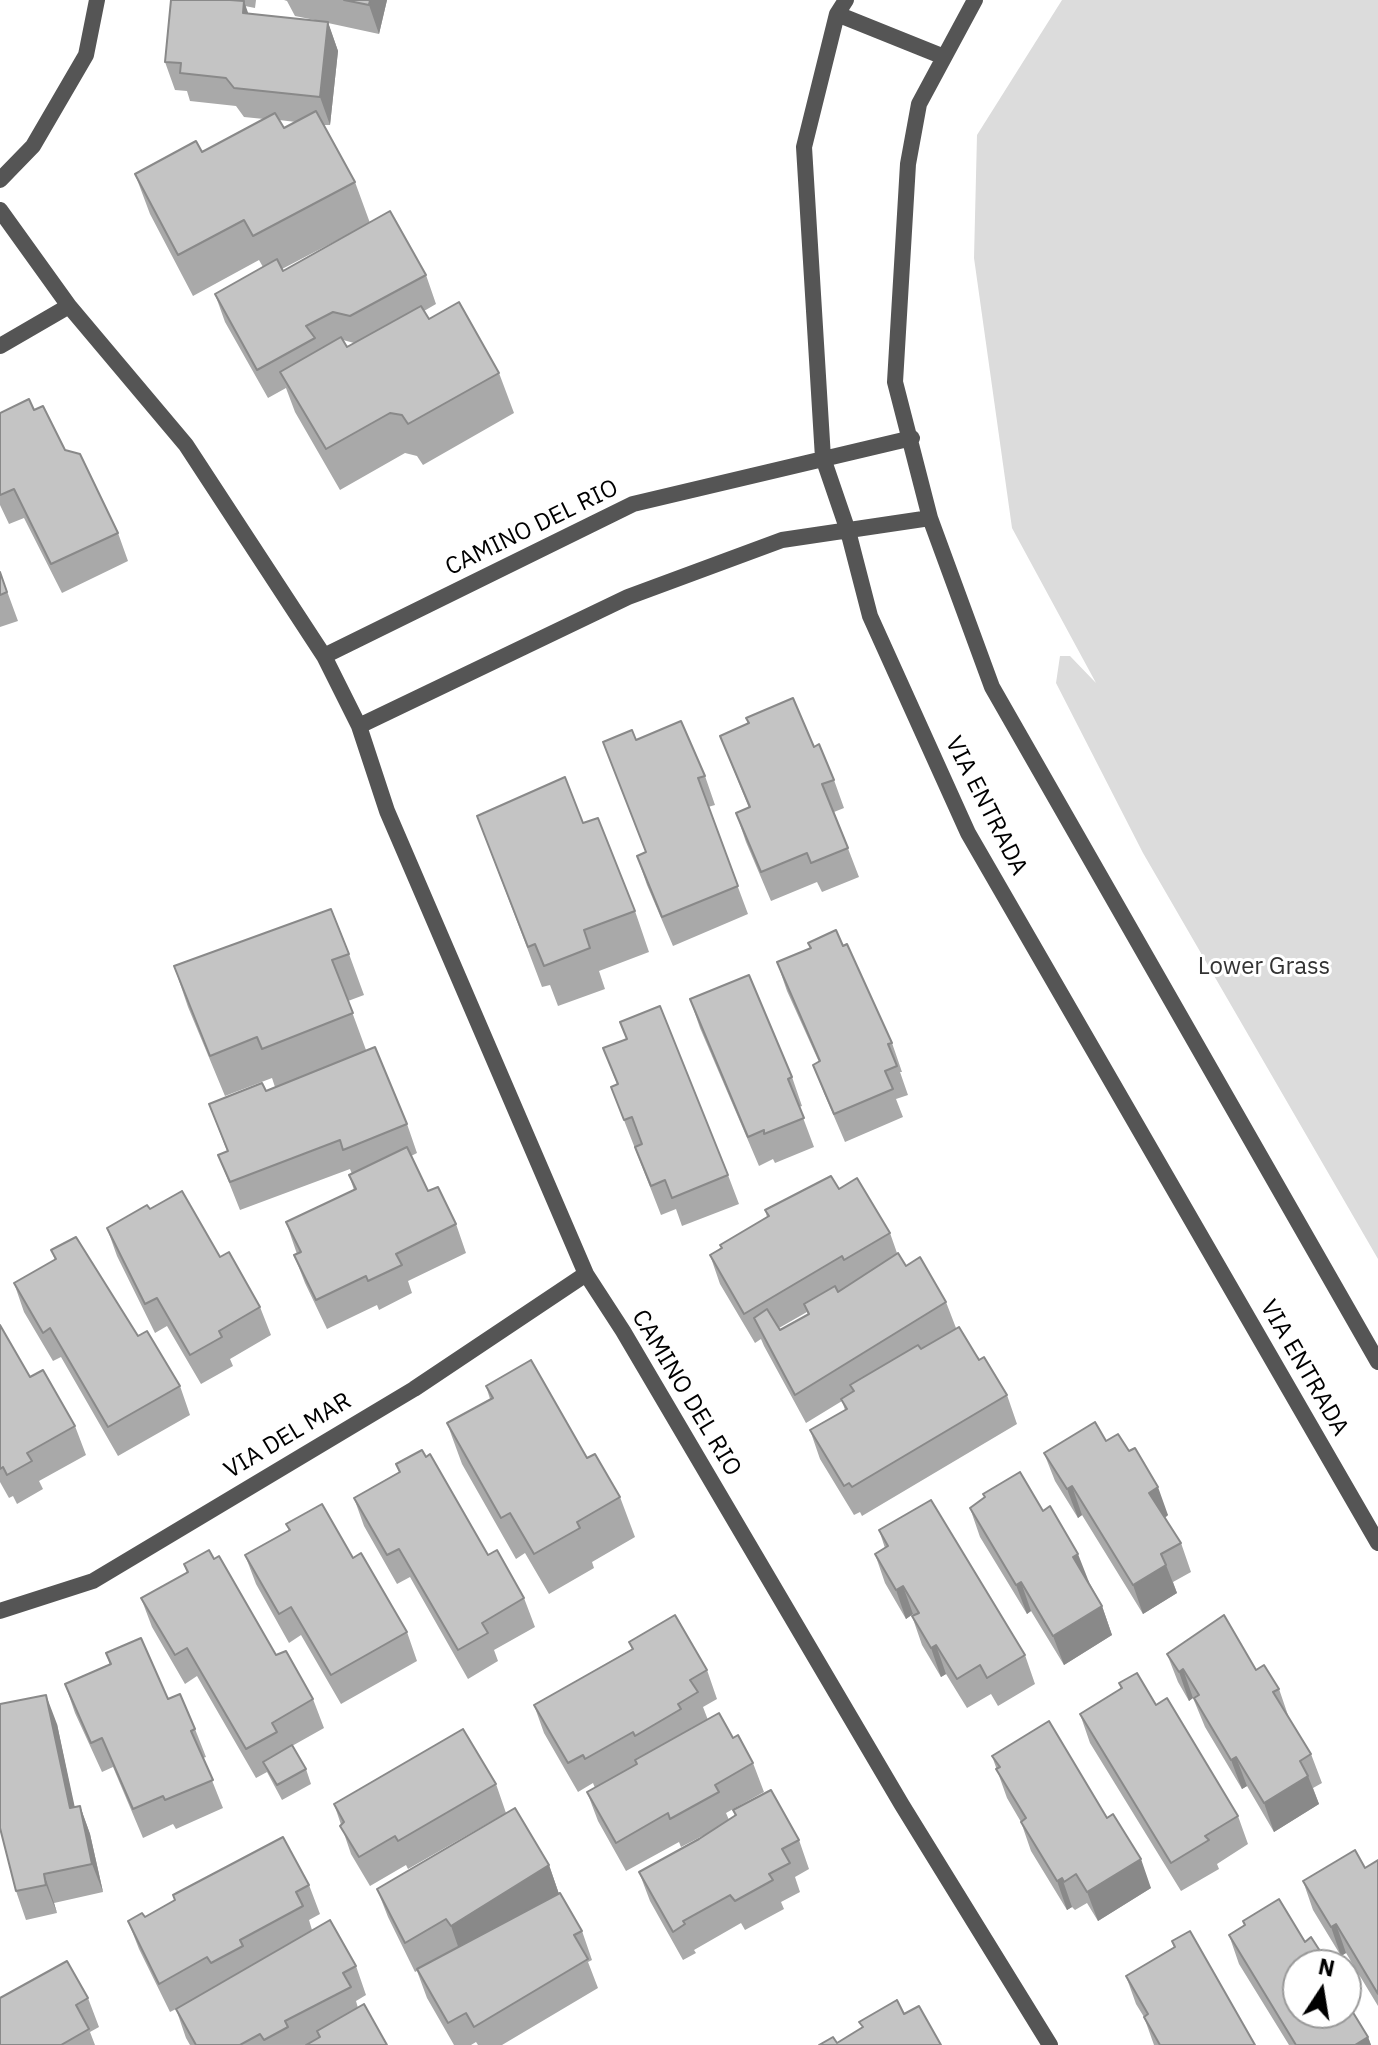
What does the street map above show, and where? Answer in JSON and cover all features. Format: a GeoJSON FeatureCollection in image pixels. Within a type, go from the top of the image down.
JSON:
{"type":"FeatureCollection","features":[{"type":"Feature","properties":{"kind":"street"},"geometry":{"type":"LineString","coordinates":[[0,180],[33,146],[86,55],[97,0]]}},
{"type":"Feature","properties":{"kind":"street"},"geometry":{"type":"LineString","coordinates":[[975,0],[919,104],[908,164],[895,382],[912,438],[930,518],[992,687],[1378,1362]]}},
{"type":"Feature","properties":{"kind":"street","name":"VIA ENTRADA"},"geometry":{"type":"LineString","coordinates":[[944,57],[841,7],[804,147],[823,458],[848,531],[870,616],[968,833],[1378,1543]]}},
{"type":"Feature","properties":{"kind":"street","name":"CAMINO DEL RIO"},"geometry":{"type":"LineString","coordinates":[[0,210],[69,306],[186,445],[324,656],[359,726],[387,811],[586,1274],[623,1331],[902,1805],[1050,2045]]}},
{"type":"Feature","properties":{"kind":"street"},"geometry":{"type":"LineString","coordinates":[[0,346],[69,306]]}},
{"type":"Feature","properties":{"kind":"street","name":"CAMINO DEL RIO"},"geometry":{"type":"LineString","coordinates":[[324,656],[633,504],[912,438]]}},
{"type":"Feature","properties":{"kind":"street"},"geometry":{"type":"LineString","coordinates":[[359,726],[628,597],[782,540],[930,518]]}},
{"type":"Feature","properties":{"kind":"street","name":"VIA DEL MAR"},"geometry":{"type":"LineString","coordinates":[[0,1611],[93,1581],[414,1389],[586,1274]]}},
{"type":"Feature","properties":{"kind":"green space","name":"Lower Grass"},"geometry":{"type":"Polygon","coordinates":[[[1062,0],[1378,0],[1378,1259],[1143,853],[1056,683],[1060,656],[1070,656],[1096,683],[1012,528],[974,258],[977,135],[1062,0]]]}},
{"type":"Feature","properties":{"kind":"building"},"geometry":{"type":"Polygon","coordinates":[[[171,0],[244,1],[243,13],[328,22],[320,97],[234,88],[226,78],[180,73],[181,63],[165,62],[171,0]]]}},
{"type":"Feature","properties":{"kind":"building"},"geometry":{"type":"Polygon","coordinates":[[[344,0],[370,0],[369,5],[344,0]]]}},
{"type":"Feature","properties":{"kind":"building"},"geometry":{"type":"Polygon","coordinates":[[[316,111],[355,182],[253,236],[244,220],[178,255],[135,174],[196,141],[202,152],[275,113],[284,128],[316,111]]]}},
{"type":"Feature","properties":{"kind":"building"},"geometry":{"type":"Polygon","coordinates":[[[390,211],[426,275],[350,316],[333,312],[306,326],[315,338],[257,370],[215,294],[277,259],[283,271],[390,211]]]}},
{"type":"Feature","properties":{"kind":"building"},"geometry":{"type":"Polygon","coordinates":[[[459,302],[499,373],[408,424],[402,415],[390,413],[326,449],[280,372],[341,337],[347,347],[421,306],[429,319],[459,302]]]}},
{"type":"Feature","properties":{"kind":"building"},"geometry":{"type":"Polygon","coordinates":[[[29,399],[34,410],[43,406],[65,450],[80,454],[118,533],[51,564],[14,489],[0,495],[0,413],[29,399]]]}},
{"type":"Feature","properties":{"kind":"building"},"geometry":{"type":"Polygon","coordinates":[[[0,572],[7,592],[0,595],[0,572]]]}},
{"type":"Feature","properties":{"kind":"building"},"geometry":{"type":"Polygon","coordinates":[[[793,698],[814,747],[819,744],[834,780],[822,784],[848,848],[811,863],[807,853],[761,872],[736,813],[750,807],[720,736],[749,723],[746,718],[793,698]]]}},
{"type":"Feature","properties":{"kind":"building"},"geometry":{"type":"Polygon","coordinates":[[[681,721],[705,776],[698,778],[738,886],[662,917],[637,856],[646,852],[603,742],[632,730],[636,740],[681,721]]]}},
{"type":"Feature","properties":{"kind":"building"},"geometry":{"type":"Polygon","coordinates":[[[565,777],[583,823],[598,818],[635,911],[584,930],[590,948],[544,966],[535,944],[528,947],[477,816],[565,777]]]}},
{"type":"Feature","properties":{"kind":"building"},"geometry":{"type":"Polygon","coordinates":[[[331,909],[349,954],[332,960],[353,1013],[262,1049],[257,1037],[210,1056],[174,966],[331,909]]]}},
{"type":"Feature","properties":{"kind":"building"},"geometry":{"type":"Polygon","coordinates":[[[836,930],[843,946],[847,944],[892,1043],[888,1044],[897,1066],[885,1071],[893,1089],[834,1114],[813,1065],[820,1061],[777,962],[811,948],[808,943],[836,930]]]}},
{"type":"Feature","properties":{"kind":"building"},"geometry":{"type":"Polygon","coordinates":[[[749,975],[792,1077],[788,1079],[804,1118],[748,1137],[690,999],[749,975]]]}},
{"type":"Feature","properties":{"kind":"building"},"geometry":{"type":"Polygon","coordinates":[[[660,1006],[728,1175],[672,1198],[665,1180],[651,1186],[635,1147],[642,1144],[632,1117],[624,1120],[611,1087],[618,1084],[603,1048],[627,1039],[620,1022],[660,1006]]]}},
{"type":"Feature","properties":{"kind":"building"},"geometry":{"type":"Polygon","coordinates":[[[375,1047],[407,1124],[343,1150],[340,1140],[230,1182],[218,1155],[228,1151],[209,1104],[262,1083],[266,1091],[375,1047]]]}},
{"type":"Feature","properties":{"kind":"building"},"geometry":{"type":"Polygon","coordinates":[[[407,1147],[428,1191],[438,1187],[456,1224],[396,1254],[402,1265],[368,1281],[366,1276],[316,1300],[294,1255],[301,1252],[286,1222],[356,1189],[349,1175],[407,1147]]]}},
{"type":"Feature","properties":{"kind":"building"},"geometry":{"type":"Polygon","coordinates":[[[831,1176],[839,1189],[857,1178],[890,1233],[844,1260],[842,1256],[744,1314],[710,1255],[722,1248],[720,1245],[769,1216],[765,1210],[831,1176]]]}},
{"type":"Feature","properties":{"kind":"building"},"geometry":{"type":"Polygon","coordinates":[[[182,1191],[220,1257],[229,1252],[260,1307],[219,1331],[222,1337],[190,1355],[157,1298],[145,1304],[107,1228],[147,1205],[150,1209],[182,1191]]]}},
{"type":"Feature","properties":{"kind":"building"},"geometry":{"type":"Polygon","coordinates":[[[76,1237],[138,1336],[147,1331],[180,1386],[108,1427],[50,1328],[43,1333],[14,1283],[56,1259],[51,1250],[76,1237]]]}},
{"type":"Feature","properties":{"kind":"building"},"geometry":{"type":"Polygon","coordinates":[[[898,1253],[906,1266],[920,1257],[946,1302],[795,1395],[754,1318],[767,1309],[780,1330],[809,1314],[804,1304],[835,1286],[838,1292],[898,1253]]]}},
{"type":"Feature","properties":{"kind":"building"},"geometry":{"type":"Polygon","coordinates":[[[0,1325],[30,1377],[43,1370],[75,1426],[27,1453],[32,1461],[7,1475],[3,1467],[0,1469],[0,1325]]]}},
{"type":"Feature","properties":{"kind":"building"},"geometry":{"type":"Polygon","coordinates":[[[959,1327],[979,1360],[984,1357],[1007,1395],[852,1487],[849,1483],[844,1486],[810,1430],[847,1409],[841,1399],[854,1391],[850,1385],[918,1345],[921,1349],[959,1327]]]}},
{"type":"Feature","properties":{"kind":"building"},"geometry":{"type":"Polygon","coordinates":[[[531,1360],[587,1458],[595,1454],[620,1497],[577,1522],[580,1528],[534,1554],[510,1513],[501,1518],[447,1423],[493,1398],[486,1386],[531,1360]]]}},
{"type":"Feature","properties":{"kind":"building"},"geometry":{"type":"Polygon","coordinates":[[[1095,1422],[1106,1441],[1118,1434],[1129,1451],[1135,1448],[1158,1487],[1149,1493],[1181,1543],[1161,1554],[1166,1565],[1133,1585],[1072,1486],[1067,1489],[1044,1453],[1095,1422]]]}},
{"type":"Feature","properties":{"kind":"building"},"geometry":{"type":"Polygon","coordinates":[[[422,1450],[426,1457],[430,1454],[488,1555],[497,1550],[524,1598],[482,1623],[488,1633],[458,1650],[399,1549],[387,1555],[354,1498],[400,1472],[396,1464],[422,1450]]]}},
{"type":"Feature","properties":{"kind":"building"},"geometry":{"type":"Polygon","coordinates":[[[1020,1472],[1043,1511],[1050,1506],[1078,1554],[1073,1557],[1102,1606],[1053,1636],[1021,1582],[1016,1585],[970,1508],[985,1497],[983,1494],[1020,1472]]]}},
{"type":"Feature","properties":{"kind":"building"},"geometry":{"type":"Polygon","coordinates":[[[931,1500],[1025,1655],[987,1678],[980,1665],[957,1679],[936,1645],[931,1648],[912,1616],[919,1613],[903,1586],[896,1590],[875,1554],[888,1546],[879,1530],[931,1500]]]}},
{"type":"Feature","properties":{"kind":"building"},"geometry":{"type":"Polygon","coordinates":[[[322,1504],[353,1558],[361,1553],[407,1632],[331,1675],[291,1607],[279,1614],[245,1555],[290,1530],[286,1524],[322,1504]]]}},
{"type":"Feature","properties":{"kind":"building"},"geometry":{"type":"Polygon","coordinates":[[[209,1550],[214,1559],[219,1556],[276,1655],[286,1651],[313,1699],[272,1723],[277,1732],[246,1749],[187,1648],[175,1655],[141,1598],[188,1572],[184,1564],[209,1550]]]}},
{"type":"Feature","properties":{"kind":"building"},"geometry":{"type":"Polygon","coordinates":[[[675,1615],[707,1670],[690,1680],[698,1692],[678,1704],[681,1709],[635,1736],[633,1732],[585,1759],[583,1755],[568,1763],[534,1705],[633,1649],[629,1642],[675,1615]]]}},
{"type":"Feature","properties":{"kind":"building"},"geometry":{"type":"Polygon","coordinates":[[[1224,1615],[1256,1670],[1264,1665],[1279,1689],[1273,1692],[1311,1754],[1300,1761],[1308,1776],[1264,1803],[1236,1757],[1231,1760],[1194,1698],[1199,1695],[1183,1669],[1179,1672],[1167,1654],[1224,1615]]]}},
{"type":"Feature","properties":{"kind":"building"},"geometry":{"type":"Polygon","coordinates":[[[141,1638],[168,1699],[180,1694],[195,1729],[191,1731],[213,1780],[165,1800],[163,1796],[133,1809],[102,1738],[91,1743],[65,1684],[111,1664],[106,1653],[141,1638]]]}},
{"type":"Feature","properties":{"kind":"building"},"geometry":{"type":"Polygon","coordinates":[[[1137,1673],[1156,1705],[1167,1698],[1238,1816],[1205,1836],[1209,1840],[1171,1863],[1080,1714],[1122,1688],[1119,1683],[1137,1673]]]}},
{"type":"Feature","properties":{"kind":"building"},"geometry":{"type":"Polygon","coordinates":[[[46,1695],[70,1808],[80,1806],[92,1864],[44,1874],[46,1885],[16,1891],[0,1828],[0,1704],[46,1695]]]}},
{"type":"Feature","properties":{"kind":"building"},"geometry":{"type":"Polygon","coordinates":[[[719,1713],[733,1738],[738,1735],[753,1763],[715,1785],[719,1792],[670,1819],[668,1813],[616,1843],[587,1792],[637,1764],[635,1760],[719,1713]]]}},
{"type":"Feature","properties":{"kind":"building"},"geometry":{"type":"Polygon","coordinates":[[[1049,1721],[1107,1818],[1113,1814],[1141,1859],[1087,1892],[1076,1874],[1064,1882],[1062,1878],[1057,1881],[1021,1822],[1026,1818],[996,1769],[1000,1767],[992,1756],[1049,1721]]]}},
{"type":"Feature","properties":{"kind":"building"},"geometry":{"type":"Polygon","coordinates":[[[463,1729],[496,1784],[398,1841],[395,1836],[359,1857],[340,1826],[344,1822],[334,1804],[463,1729]]]}},
{"type":"Feature","properties":{"kind":"building"},"geometry":{"type":"Polygon","coordinates":[[[292,1745],[306,1769],[277,1785],[263,1762],[292,1745]]]}},
{"type":"Feature","properties":{"kind":"building"},"geometry":{"type":"Polygon","coordinates":[[[771,1790],[799,1840],[782,1849],[790,1863],[769,1874],[773,1880],[735,1901],[730,1895],[683,1921],[685,1924],[673,1932],[639,1872],[699,1839],[736,1815],[733,1810],[771,1790]]]}},
{"type":"Feature","properties":{"kind":"building"},"geometry":{"type":"Polygon","coordinates":[[[515,1808],[549,1865],[451,1926],[446,1919],[405,1943],[377,1889],[515,1808]]]}},
{"type":"Feature","properties":{"kind":"building"},"geometry":{"type":"Polygon","coordinates":[[[283,1837],[309,1885],[296,1892],[303,1906],[240,1940],[243,1946],[211,1963],[207,1957],[159,1984],[128,1921],[142,1913],[145,1917],[175,1900],[173,1895],[283,1837]]]}},
{"type":"Feature","properties":{"kind":"building"},"geometry":{"type":"Polygon","coordinates":[[[1355,1850],[1365,1868],[1378,1860],[1378,1994],[1362,1967],[1362,1949],[1351,1949],[1336,1924],[1331,1927],[1303,1881],[1355,1850]]]}},
{"type":"Feature","properties":{"kind":"building"},"geometry":{"type":"Polygon","coordinates":[[[560,1893],[582,1931],[574,1935],[588,1959],[474,2027],[466,2013],[448,2023],[417,1969],[560,1893]]]}},
{"type":"Feature","properties":{"kind":"building"},"geometry":{"type":"Polygon","coordinates":[[[1279,1899],[1305,1942],[1311,1937],[1319,1949],[1282,1949],[1282,2022],[1229,1935],[1245,1925],[1243,1921],[1279,1899]]]}},
{"type":"Feature","properties":{"kind":"building"},"geometry":{"type":"Polygon","coordinates":[[[330,1920],[356,1966],[343,1973],[351,1987],[285,2021],[288,2027],[264,2040],[260,2034],[240,2045],[196,2045],[176,2009],[330,1920]]]}},
{"type":"Feature","properties":{"kind":"building"},"geometry":{"type":"Polygon","coordinates":[[[1190,1931],[1255,2045],[1160,2045],[1144,2017],[1148,2014],[1126,1976],[1175,1947],[1172,1941],[1190,1931]]]}},
{"type":"Feature","properties":{"kind":"building"},"geometry":{"type":"Polygon","coordinates":[[[67,1961],[88,1998],[76,2005],[89,2029],[61,2045],[0,2045],[0,1998],[67,1961]]]}},
{"type":"Feature","properties":{"kind":"building"},"geometry":{"type":"Polygon","coordinates":[[[897,2000],[904,2014],[919,2006],[941,2045],[819,2045],[833,2037],[837,2043],[863,2027],[859,2022],[897,2000]]]}},
{"type":"Feature","properties":{"kind":"building"},"geometry":{"type":"Polygon","coordinates":[[[364,2004],[387,2045],[306,2045],[320,2037],[317,2031],[364,2004]]]}},
{"type":"Feature","properties":{"kind":"building"},"geometry":{"type":"Polygon","coordinates":[[[1362,2027],[1368,2037],[1355,2045],[1296,2045],[1286,2029],[1362,2027]]]}}]}
